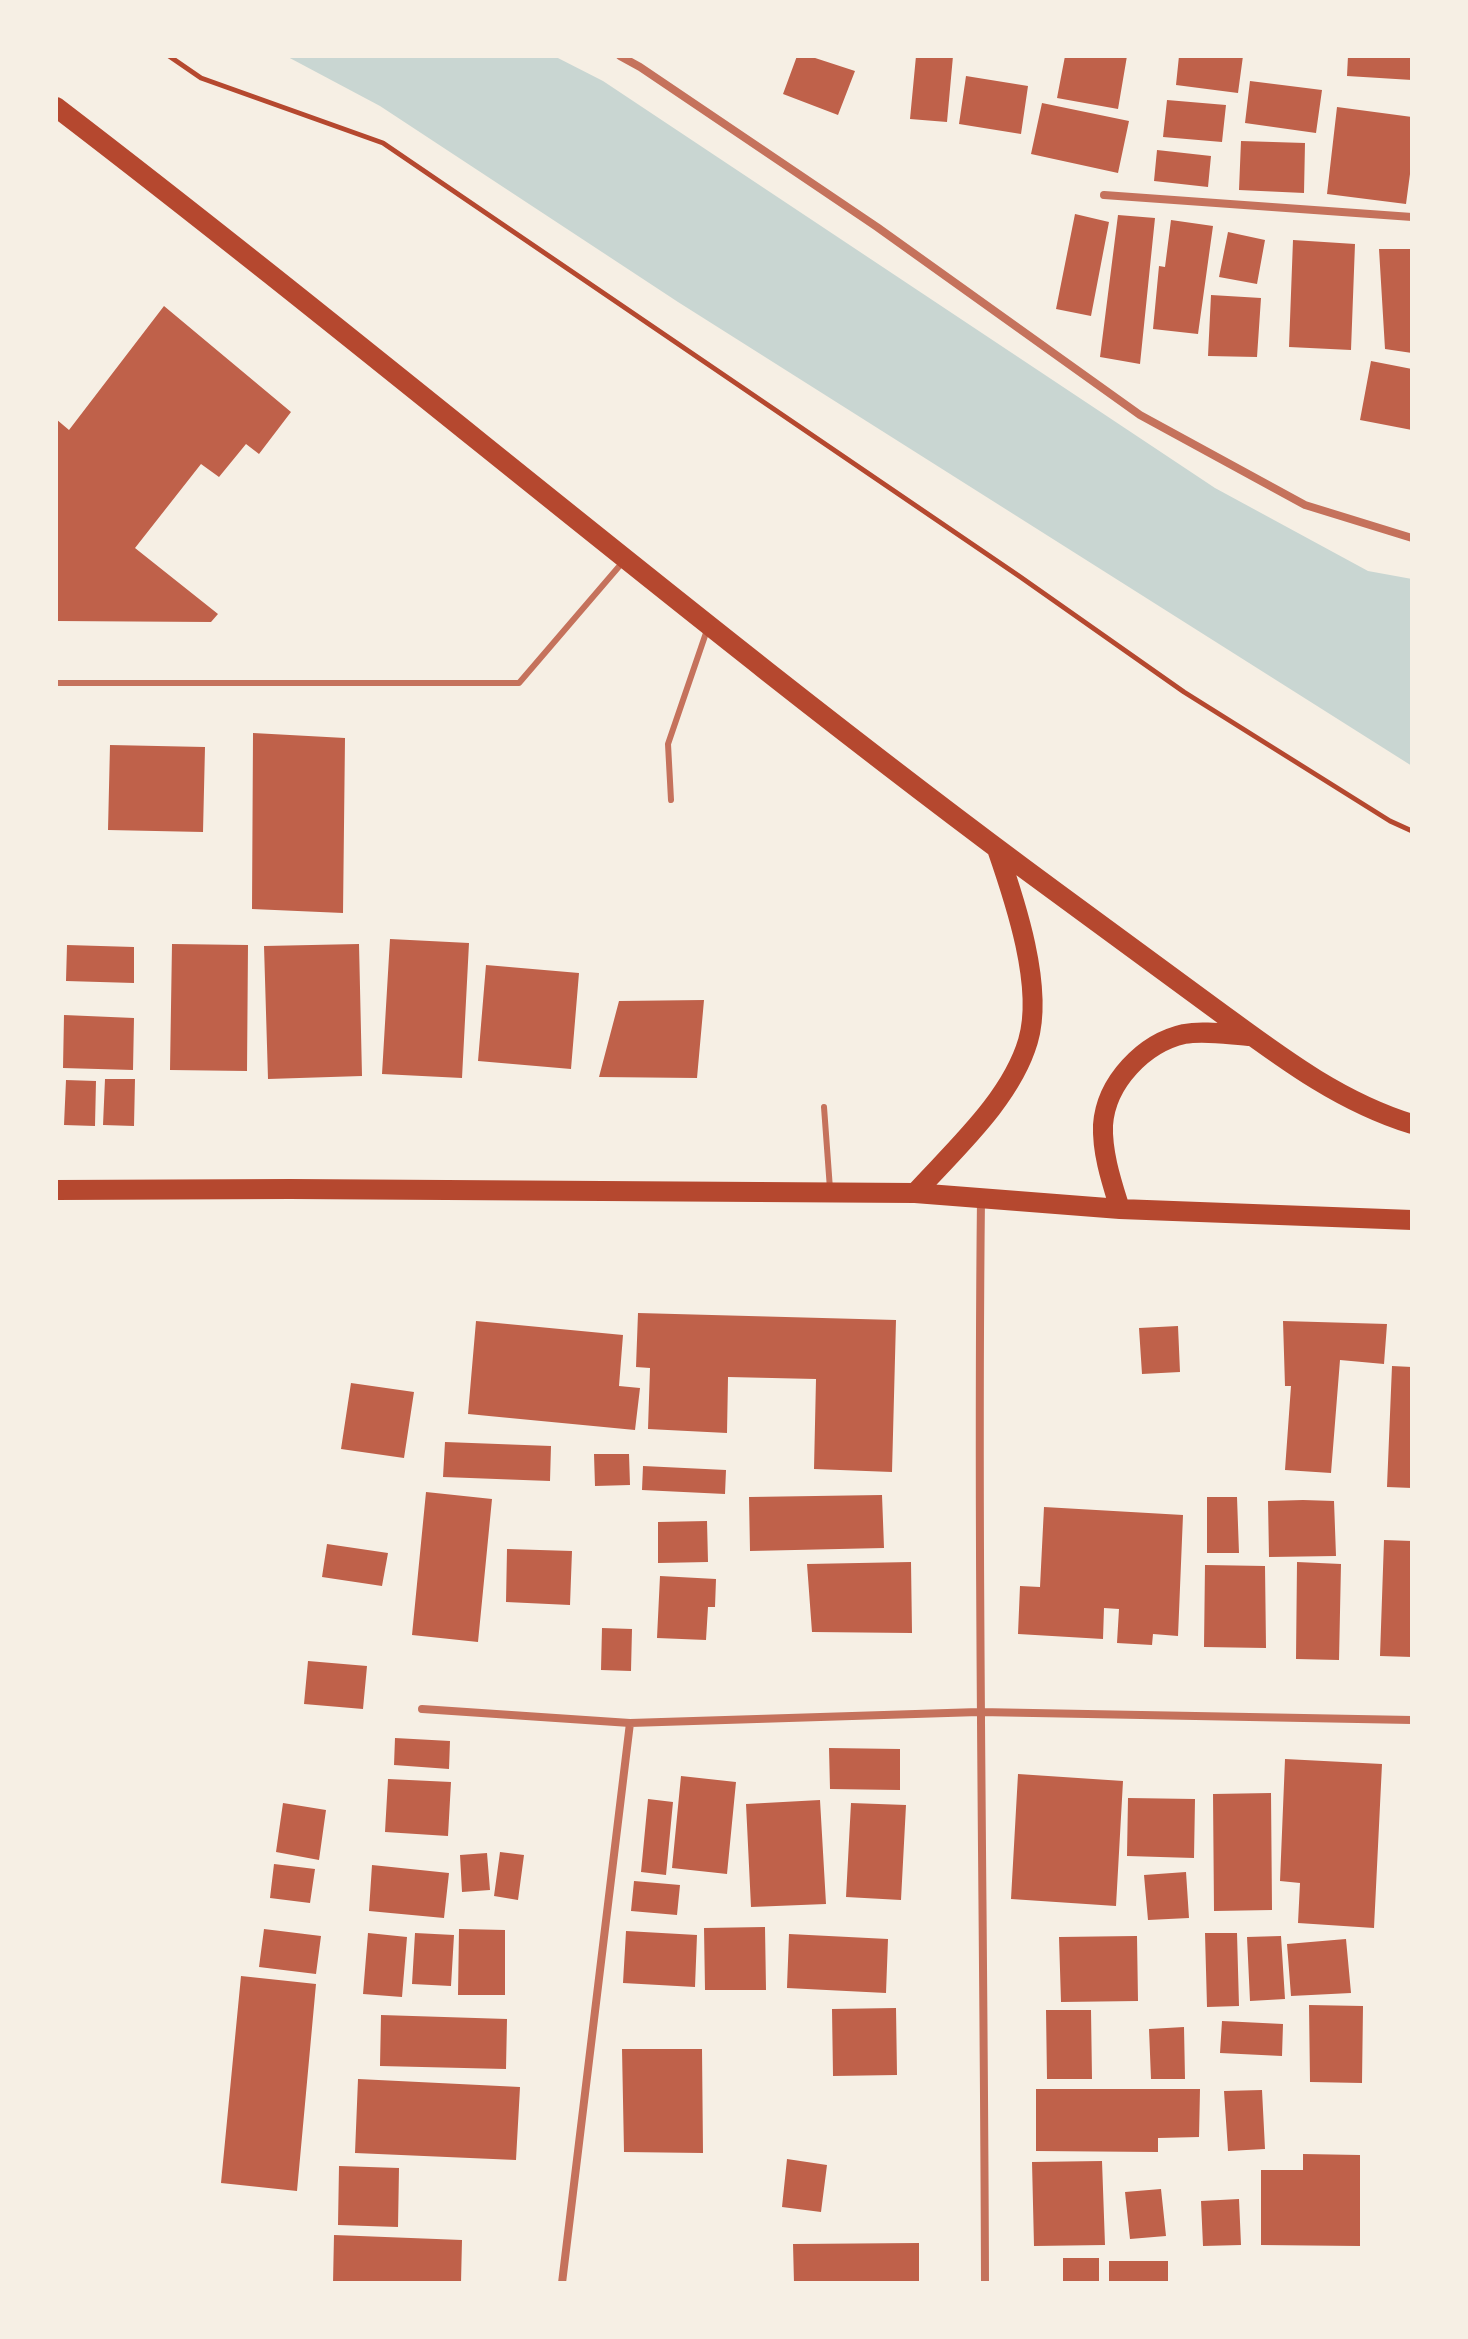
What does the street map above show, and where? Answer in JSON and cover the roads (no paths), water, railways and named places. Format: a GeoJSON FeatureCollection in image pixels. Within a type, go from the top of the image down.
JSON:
{"type":"FeatureCollection","features":[{"type":"Feature","properties":{"kind":"main road"},"geometry":{"type":"LineString","coordinates":[[56,107],[624,560],[997,849],[1274,1053],[1345,1097],[1412,1124]]}},
{"type":"Feature","properties":{"kind":"main road"},"geometry":{"type":"LineString","coordinates":[[915,1193],[989,1112],[1016,1069],[1029,1040],[1033,998],[1023,936],[997,849]]}},
{"type":"Feature","properties":{"kind":"main road"},"geometry":{"type":"LineString","coordinates":[[1120,1209],[1106,1155],[1103,1123],[1114,1089],[1130,1066],[1155,1044],[1187,1034],[1252,1036]]}},
{"type":"Feature","properties":{"kind":"main road"},"geometry":{"type":"LineString","coordinates":[[56,1190],[915,1193],[1120,1209],[1412,1220]]}},
{"type":"Feature","properties":{"kind":"street"},"geometry":{"type":"LineString","coordinates":[[620,56],[864,218],[1140,415],[1305,505],[1412,538]]}},
{"type":"Feature","properties":{"kind":"street"},"geometry":{"type":"LineString","coordinates":[[1104,195],[1412,217]]}},
{"type":"Feature","properties":{"kind":"street"},"geometry":{"type":"LineString","coordinates":[[981,1197],[979,1712],[985,2283]]}},
{"type":"Feature","properties":{"kind":"street"},"geometry":{"type":"LineString","coordinates":[[422,1709],[630,1723],[979,1712],[1412,1720]]}},
{"type":"Feature","properties":{"kind":"street"},"geometry":{"type":"LineString","coordinates":[[562,2283],[630,1723]]}},
{"type":"Feature","properties":{"kind":"lane"},"geometry":{"type":"LineString","coordinates":[[56,683],[519,683],[624,560]]}},
{"type":"Feature","properties":{"kind":"lane"},"geometry":{"type":"LineString","coordinates":[[671,800],[668,744],[709,626]]}},
{"type":"Feature","properties":{"kind":"lane"},"geometry":{"type":"LineString","coordinates":[[824,1107],[830,1193]]}}]}
